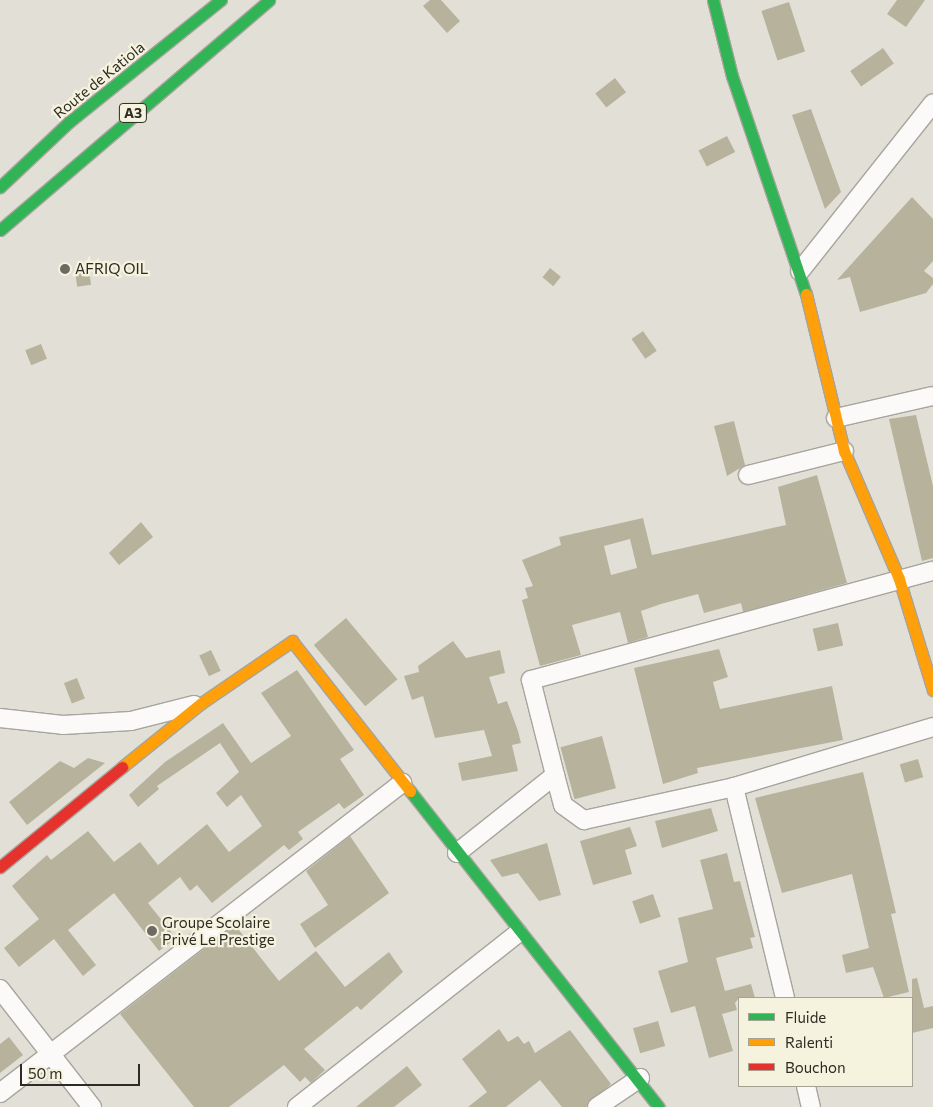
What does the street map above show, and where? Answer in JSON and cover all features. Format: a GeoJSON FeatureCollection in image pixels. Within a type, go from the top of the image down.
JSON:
{"type":"FeatureCollection","features":[{"type":"Feature","properties":{"kind":"main road","name":"Route de Katiola"},"geometry":{"type":"LineString","coordinates":[[0,187],[69,122],[221,0]]}},
{"type":"Feature","properties":{"kind":"main road","name":"A3"},"geometry":{"type":"LineString","coordinates":[[0,230],[269,0]]}},
{"type":"Feature","properties":{"kind":"main road"},"geometry":{"type":"LineString","coordinates":[[713,0],[732,76],[800,271],[844,450],[899,579],[933,690]]}},
{"type":"Feature","properties":{"kind":"main road"},"geometry":{"type":"LineString","coordinates":[[0,867],[200,704],[292,641],[458,852],[518,933],[640,1078],[659,1107]]}},
{"type":"Feature","properties":{"kind":"street"},"geometry":{"type":"LineString","coordinates":[[800,271],[933,103]]}},
{"type":"Feature","properties":{"kind":"street"},"geometry":{"type":"LineString","coordinates":[[836,418],[933,396]]}},
{"type":"Feature","properties":{"kind":"street"},"geometry":{"type":"LineString","coordinates":[[748,475],[844,450]]}},
{"type":"Feature","properties":{"kind":"street"},"geometry":{"type":"LineString","coordinates":[[933,571],[531,680],[563,805],[584,820],[734,787],[933,727]]}},
{"type":"Feature","properties":{"kind":"street"},"geometry":{"type":"LineString","coordinates":[[0,718],[63,725],[131,721],[200,704]]}},
{"type":"Feature","properties":{"kind":"street"},"geometry":{"type":"LineString","coordinates":[[458,852],[555,775]]}},
{"type":"Feature","properties":{"kind":"street"},"geometry":{"type":"LineString","coordinates":[[0,1092],[402,782]]}},
{"type":"Feature","properties":{"kind":"street"},"geometry":{"type":"LineString","coordinates":[[734,787],[785,997]]}},
{"type":"Feature","properties":{"kind":"street"},"geometry":{"type":"LineString","coordinates":[[297,1107],[518,933]]}},
{"type":"Feature","properties":{"kind":"street"},"geometry":{"type":"LineString","coordinates":[[0,989],[92,1107]]}},
{"type":"Feature","properties":{"kind":"street"},"geometry":{"type":"LineString","coordinates":[[597,1107],[640,1078]]}},
{"type":"Feature","properties":{"kind":"street"},"geometry":{"type":"LineString","coordinates":[[806,1087],[811,1107]]}},
{"type":"Feature","properties":{"kind":"building"},"geometry":{"type":"Polygon","coordinates":[[[430,0],[441,0],[460,21],[447,33],[423,6],[430,0]]]}},
{"type":"Feature","properties":{"kind":"building"},"geometry":{"type":"Polygon","coordinates":[[[897,0],[925,0],[906,27],[887,14],[897,0]]]}},
{"type":"Feature","properties":{"kind":"building"},"geometry":{"type":"Polygon","coordinates":[[[789,2],[805,51],[777,60],[761,11],[789,2]]]}},
{"type":"Feature","properties":{"kind":"building"},"geometry":{"type":"Polygon","coordinates":[[[883,48],[894,64],[861,87],[850,71],[883,48]]]}},
{"type":"Feature","properties":{"kind":"building"},"geometry":{"type":"Polygon","coordinates":[[[615,78],[626,92],[606,108],[595,93],[615,78]]]}},
{"type":"Feature","properties":{"kind":"building"},"geometry":{"type":"Polygon","coordinates":[[[811,109],[841,192],[825,209],[792,115],[811,109]]]}},
{"type":"Feature","properties":{"kind":"building"},"geometry":{"type":"Polygon","coordinates":[[[727,136],[735,152],[707,167],[698,151],[727,136]]]}},
{"type":"Feature","properties":{"kind":"building"},"geometry":{"type":"Polygon","coordinates":[[[912,197],[933,219],[933,261],[924,271],[933,278],[933,284],[926,293],[860,312],[850,277],[837,280],[912,197]]]}},
{"type":"Feature","properties":{"kind":"building"},"geometry":{"type":"Polygon","coordinates":[[[550,268],[561,277],[553,286],[542,277],[550,268]]]}},
{"type":"Feature","properties":{"kind":"building"},"geometry":{"type":"Polygon","coordinates":[[[89,270],[91,285],[77,287],[75,272],[89,270]]]}},
{"type":"Feature","properties":{"kind":"building"},"geometry":{"type":"Polygon","coordinates":[[[643,331],[657,351],[645,359],[632,339],[643,331]]]}},
{"type":"Feature","properties":{"kind":"building"},"geometry":{"type":"Polygon","coordinates":[[[41,344],[47,359],[31,365],[25,350],[41,344]]]}},
{"type":"Feature","properties":{"kind":"building"},"geometry":{"type":"Polygon","coordinates":[[[916,415],[933,486],[933,558],[922,561],[889,419],[916,415]]]}},
{"type":"Feature","properties":{"kind":"building"},"geometry":{"type":"Polygon","coordinates":[[[734,421],[745,465],[727,476],[714,426],[734,421]]]}},
{"type":"Feature","properties":{"kind":"building"},"geometry":{"type":"Polygon","coordinates":[[[817,475],[847,583],[743,612],[741,603],[704,613],[698,594],[661,604],[641,611],[648,637],[628,643],[620,612],[572,625],[581,655],[540,666],[522,600],[528,598],[525,588],[533,586],[522,560],[561,545],[559,537],[643,518],[652,555],[786,525],[778,487],[817,475]],[[630,539],[604,546],[611,575],[637,568],[630,539]]]}},
{"type":"Feature","properties":{"kind":"building"},"geometry":{"type":"Polygon","coordinates":[[[141,522],[153,537],[119,565],[109,553],[141,522]]]}},
{"type":"Feature","properties":{"kind":"building"},"geometry":{"type":"Polygon","coordinates":[[[346,618],[397,679],[365,706],[314,645],[346,618]]]}},
{"type":"Feature","properties":{"kind":"building"},"geometry":{"type":"Polygon","coordinates":[[[838,623],[843,645],[818,651],[813,629],[838,623]]]}},
{"type":"Feature","properties":{"kind":"building"},"geometry":{"type":"Polygon","coordinates":[[[453,641],[466,658],[500,650],[505,673],[489,677],[498,704],[507,701],[518,731],[521,743],[512,745],[518,771],[462,781],[458,763],[492,756],[484,730],[435,738],[423,696],[412,700],[404,676],[419,672],[418,666],[453,641]]]}},
{"type":"Feature","properties":{"kind":"building"},"geometry":{"type":"Polygon","coordinates":[[[719,649],[728,677],[713,682],[720,709],[832,686],[843,740],[697,768],[698,773],[663,784],[634,668],[719,649]]]}},
{"type":"Feature","properties":{"kind":"building"},"geometry":{"type":"Polygon","coordinates":[[[211,650],[221,671],[209,676],[199,655],[211,650]]]}},
{"type":"Feature","properties":{"kind":"building"},"geometry":{"type":"Polygon","coordinates":[[[297,670],[354,750],[340,759],[364,795],[344,809],[339,803],[298,832],[303,839],[289,850],[284,845],[212,903],[197,885],[190,891],[180,877],[148,903],[176,938],[159,951],[114,893],[68,930],[96,965],[83,976],[54,939],[19,967],[4,948],[39,919],[12,886],[47,855],[51,860],[88,831],[114,862],[140,842],[158,865],[207,824],[229,852],[262,826],[241,795],[227,807],[216,793],[239,772],[220,743],[157,786],[159,789],[138,807],[129,795],[165,762],[223,723],[251,763],[291,736],[261,693],[297,670]]]}},
{"type":"Feature","properties":{"kind":"building"},"geometry":{"type":"Polygon","coordinates":[[[77,678],[85,699],[72,704],[64,683],[77,678]]]}},
{"type":"Feature","properties":{"kind":"building"},"geometry":{"type":"Polygon","coordinates":[[[602,736],[616,788],[574,799],[560,747],[602,736]]]}},
{"type":"Feature","properties":{"kind":"building"},"geometry":{"type":"Polygon","coordinates":[[[88,758],[105,763],[27,825],[9,802],[60,761],[74,768],[88,758]]]}},
{"type":"Feature","properties":{"kind":"building"},"geometry":{"type":"Polygon","coordinates":[[[918,759],[923,777],[905,783],[900,764],[918,759]]]}},
{"type":"Feature","properties":{"kind":"building"},"geometry":{"type":"Polygon","coordinates":[[[863,772],[896,913],[891,914],[909,992],[884,997],[873,967],[846,973],[842,955],[869,948],[852,874],[782,893],[755,798],[863,772]]]}},
{"type":"Feature","properties":{"kind":"building"},"geometry":{"type":"Polygon","coordinates":[[[711,808],[718,831],[662,848],[655,821],[711,808]]]}},
{"type":"Feature","properties":{"kind":"building"},"geometry":{"type":"Polygon","coordinates":[[[630,827],[637,846],[625,850],[632,874],[593,885],[580,841],[630,827]]]}},
{"type":"Feature","properties":{"kind":"building"},"geometry":{"type":"Polygon","coordinates":[[[350,836],[389,893],[315,948],[300,924],[328,905],[306,871],[350,836]]]}},
{"type":"Feature","properties":{"kind":"building"},"geometry":{"type":"Polygon","coordinates":[[[547,843],[561,895],[539,901],[518,873],[502,877],[490,860],[547,843]]]}},
{"type":"Feature","properties":{"kind":"building"},"geometry":{"type":"Polygon","coordinates":[[[727,853],[734,882],[740,881],[755,937],[750,938],[753,948],[716,958],[725,991],[751,984],[755,997],[738,997],[735,1003],[737,1010],[722,1014],[733,1051],[709,1058],[695,1006],[671,1013],[658,971],[688,962],[678,918],[713,909],[700,860],[727,853]]]}},
{"type":"Feature","properties":{"kind":"building"},"geometry":{"type":"Polygon","coordinates":[[[653,894],[661,917],[640,924],[632,901],[653,894]]]}},
{"type":"Feature","properties":{"kind":"building"},"geometry":{"type":"Polygon","coordinates":[[[235,925],[279,981],[316,951],[345,987],[389,952],[403,972],[361,1010],[357,1006],[304,1049],[325,1070],[311,1083],[305,1077],[300,1082],[284,1065],[229,1107],[194,1107],[120,1014],[235,925]]]}},
{"type":"Feature","properties":{"kind":"building"},"geometry":{"type":"Polygon","coordinates":[[[917,978],[924,1008],[933,1006],[933,1028],[913,1033],[913,997],[912,979],[917,978]]]}},
{"type":"Feature","properties":{"kind":"building"},"geometry":{"type":"Polygon","coordinates":[[[658,1021],[665,1046],[640,1053],[633,1028],[658,1021]]]}},
{"type":"Feature","properties":{"kind":"building"},"geometry":{"type":"Polygon","coordinates":[[[499,1029],[508,1042],[518,1036],[524,1044],[529,1041],[535,1053],[570,1030],[611,1084],[586,1107],[562,1107],[540,1080],[506,1107],[468,1107],[487,1092],[462,1059],[499,1029]]]}},
{"type":"Feature","properties":{"kind":"building"},"geometry":{"type":"Polygon","coordinates":[[[9,1037],[23,1055],[0,1073],[0,1044],[9,1037]]]}},
{"type":"Feature","properties":{"kind":"building"},"geometry":{"type":"Polygon","coordinates":[[[407,1066],[422,1085],[394,1107],[356,1107],[407,1066]]]}},
{"type":"Feature","properties":{"kind":"traffic: fast"},"geometry":{"type":"LineString","coordinates":[[0,187],[69,122],[221,0]]}},
{"type":"Feature","properties":{"kind":"traffic: fast"},"geometry":{"type":"LineString","coordinates":[[0,230],[269,0]]}},
{"type":"Feature","properties":{"kind":"traffic: fast"},"geometry":{"type":"LineString","coordinates":[[713,0],[732,76],[806,294]]}},
{"type":"Feature","properties":{"kind":"traffic: fast"},"geometry":{"type":"LineString","coordinates":[[410,791],[659,1107]]}},
{"type":"Feature","properties":{"kind":"traffic: slow"},"geometry":{"type":"LineString","coordinates":[[806,294],[844,451],[899,579],[933,690]]}},
{"type":"Feature","properties":{"kind":"traffic: slow"},"geometry":{"type":"LineString","coordinates":[[122,767],[200,704],[292,641],[410,791]]}},
{"type":"Feature","properties":{"kind":"traffic: jam"},"geometry":{"type":"LineString","coordinates":[[0,867],[122,767]]}},
{"type":"Feature","properties":{"kind":"place","name":"AFRIQ OIL"},"geometry":{"type":"Point","coordinates":[65,269]}},
{"type":"Feature","properties":{"kind":"place","name":"Groupe Scolaire Privé Le Prestige"},"geometry":{"type":"Point","coordinates":[152,931]}}]}
